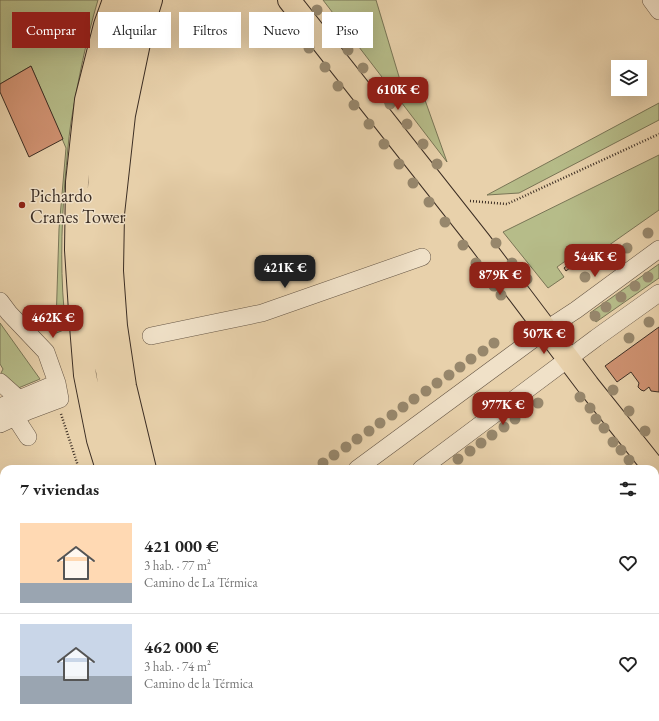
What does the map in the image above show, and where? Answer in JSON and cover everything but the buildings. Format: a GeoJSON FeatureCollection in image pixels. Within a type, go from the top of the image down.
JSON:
{"type":"FeatureCollection","features":[{"type":"Feature","properties":{"kind":"main road"},"geometry":{"type":"LineString","coordinates":[[106,465],[98,440],[85,376],[76,250],[77,182],[86,100],[105,24],[114,0]]}},
{"type":"Feature","properties":{"kind":"main road"},"geometry":{"type":"LineString","coordinates":[[127,465],[112,402],[101,333],[96,257],[104,116],[119,38],[132,0]]}},
{"type":"Feature","properties":{"kind":"main road"},"geometry":{"type":"LineString","coordinates":[[144,465],[125,386],[116,326],[112,271],[113,214],[124,115],[142,29],[151,0]]}},
{"type":"Feature","properties":{"kind":"main road"},"geometry":{"type":"LineString","coordinates":[[289,0],[480,242],[652,465]]}},
{"type":"Feature","properties":{"kind":"main road"},"geometry":{"type":"LineString","coordinates":[[96,257],[115,192]]}},
{"type":"Feature","properties":{"kind":"street"},"geometry":{"type":"LineString","coordinates":[[652,0],[659,11]]}},
{"type":"Feature","properties":{"kind":"street"},"geometry":{"type":"LineString","coordinates":[[362,465],[547,329],[576,310],[659,249]]}},
{"type":"Feature","properties":{"kind":"street"},"geometry":{"type":"LineString","coordinates":[[151,336],[262,313],[422,257]]}},
{"type":"Feature","properties":{"kind":"street"},"geometry":{"type":"LineString","coordinates":[[426,465],[596,338],[659,293]]}},
{"type":"Feature","properties":{"kind":"street"},"geometry":{"type":"LineString","coordinates":[[0,301],[9,313],[46,352],[58,391]]}},
{"type":"Feature","properties":{"kind":"street"},"geometry":{"type":"LineString","coordinates":[[0,382],[19,399]]}},
{"type":"Feature","properties":{"kind":"street"},"geometry":{"type":"LineString","coordinates":[[0,407],[19,399],[58,391]]}},
{"type":"Feature","properties":{"kind":"street"},"geometry":{"type":"LineString","coordinates":[[28,437],[8,420],[58,391]]}},
{"type":"Feature","properties":{"kind":"path"},"geometry":{"type":"LineString","coordinates":[[468,201],[507,204],[659,134]]}},
{"type":"Feature","properties":{"kind":"path"},"geometry":{"type":"LineString","coordinates":[[58,391],[61,416],[78,465]]}},
{"type":"Feature","properties":{"kind":"green space"},"geometry":{"type":"Polygon","coordinates":[[[0,0],[98,0],[90,30],[90,12],[12,12],[12,48],[86,48],[71,122],[64,199],[62,274],[66,329],[54,334],[56,324],[59,229],[66,148],[31,66],[0,84],[0,0]]]}},
{"type":"Feature","properties":{"kind":"green space"},"geometry":{"type":"Polygon","coordinates":[[[323,0],[376,0],[403,90],[420,86],[447,162],[360,48],[373,48],[373,12],[332,12],[323,0]]]}},
{"type":"Feature","properties":{"kind":"green space"},"geometry":{"type":"Polygon","coordinates":[[[659,103],[659,120],[519,193],[487,195],[659,103]]]}},
{"type":"Feature","properties":{"kind":"green space"},"geometry":{"type":"Polygon","coordinates":[[[659,155],[659,210],[595,255],[588,245],[557,267],[564,277],[548,288],[503,232],[659,155]]]}},
{"type":"Feature","properties":{"kind":"green space"},"geometry":{"type":"Polygon","coordinates":[[[659,264],[659,278],[596,322],[590,313],[659,264]]]}},
{"type":"Feature","properties":{"kind":"green space"},"geometry":{"type":"Polygon","coordinates":[[[0,323],[40,379],[16,389],[0,375],[3,369],[0,364],[0,323]]]}},
{"type":"Feature","properties":{"kind":"place","name":"Pichardo Cranes Tower"},"geometry":{"type":"Point","coordinates":[22,205]}}]}
